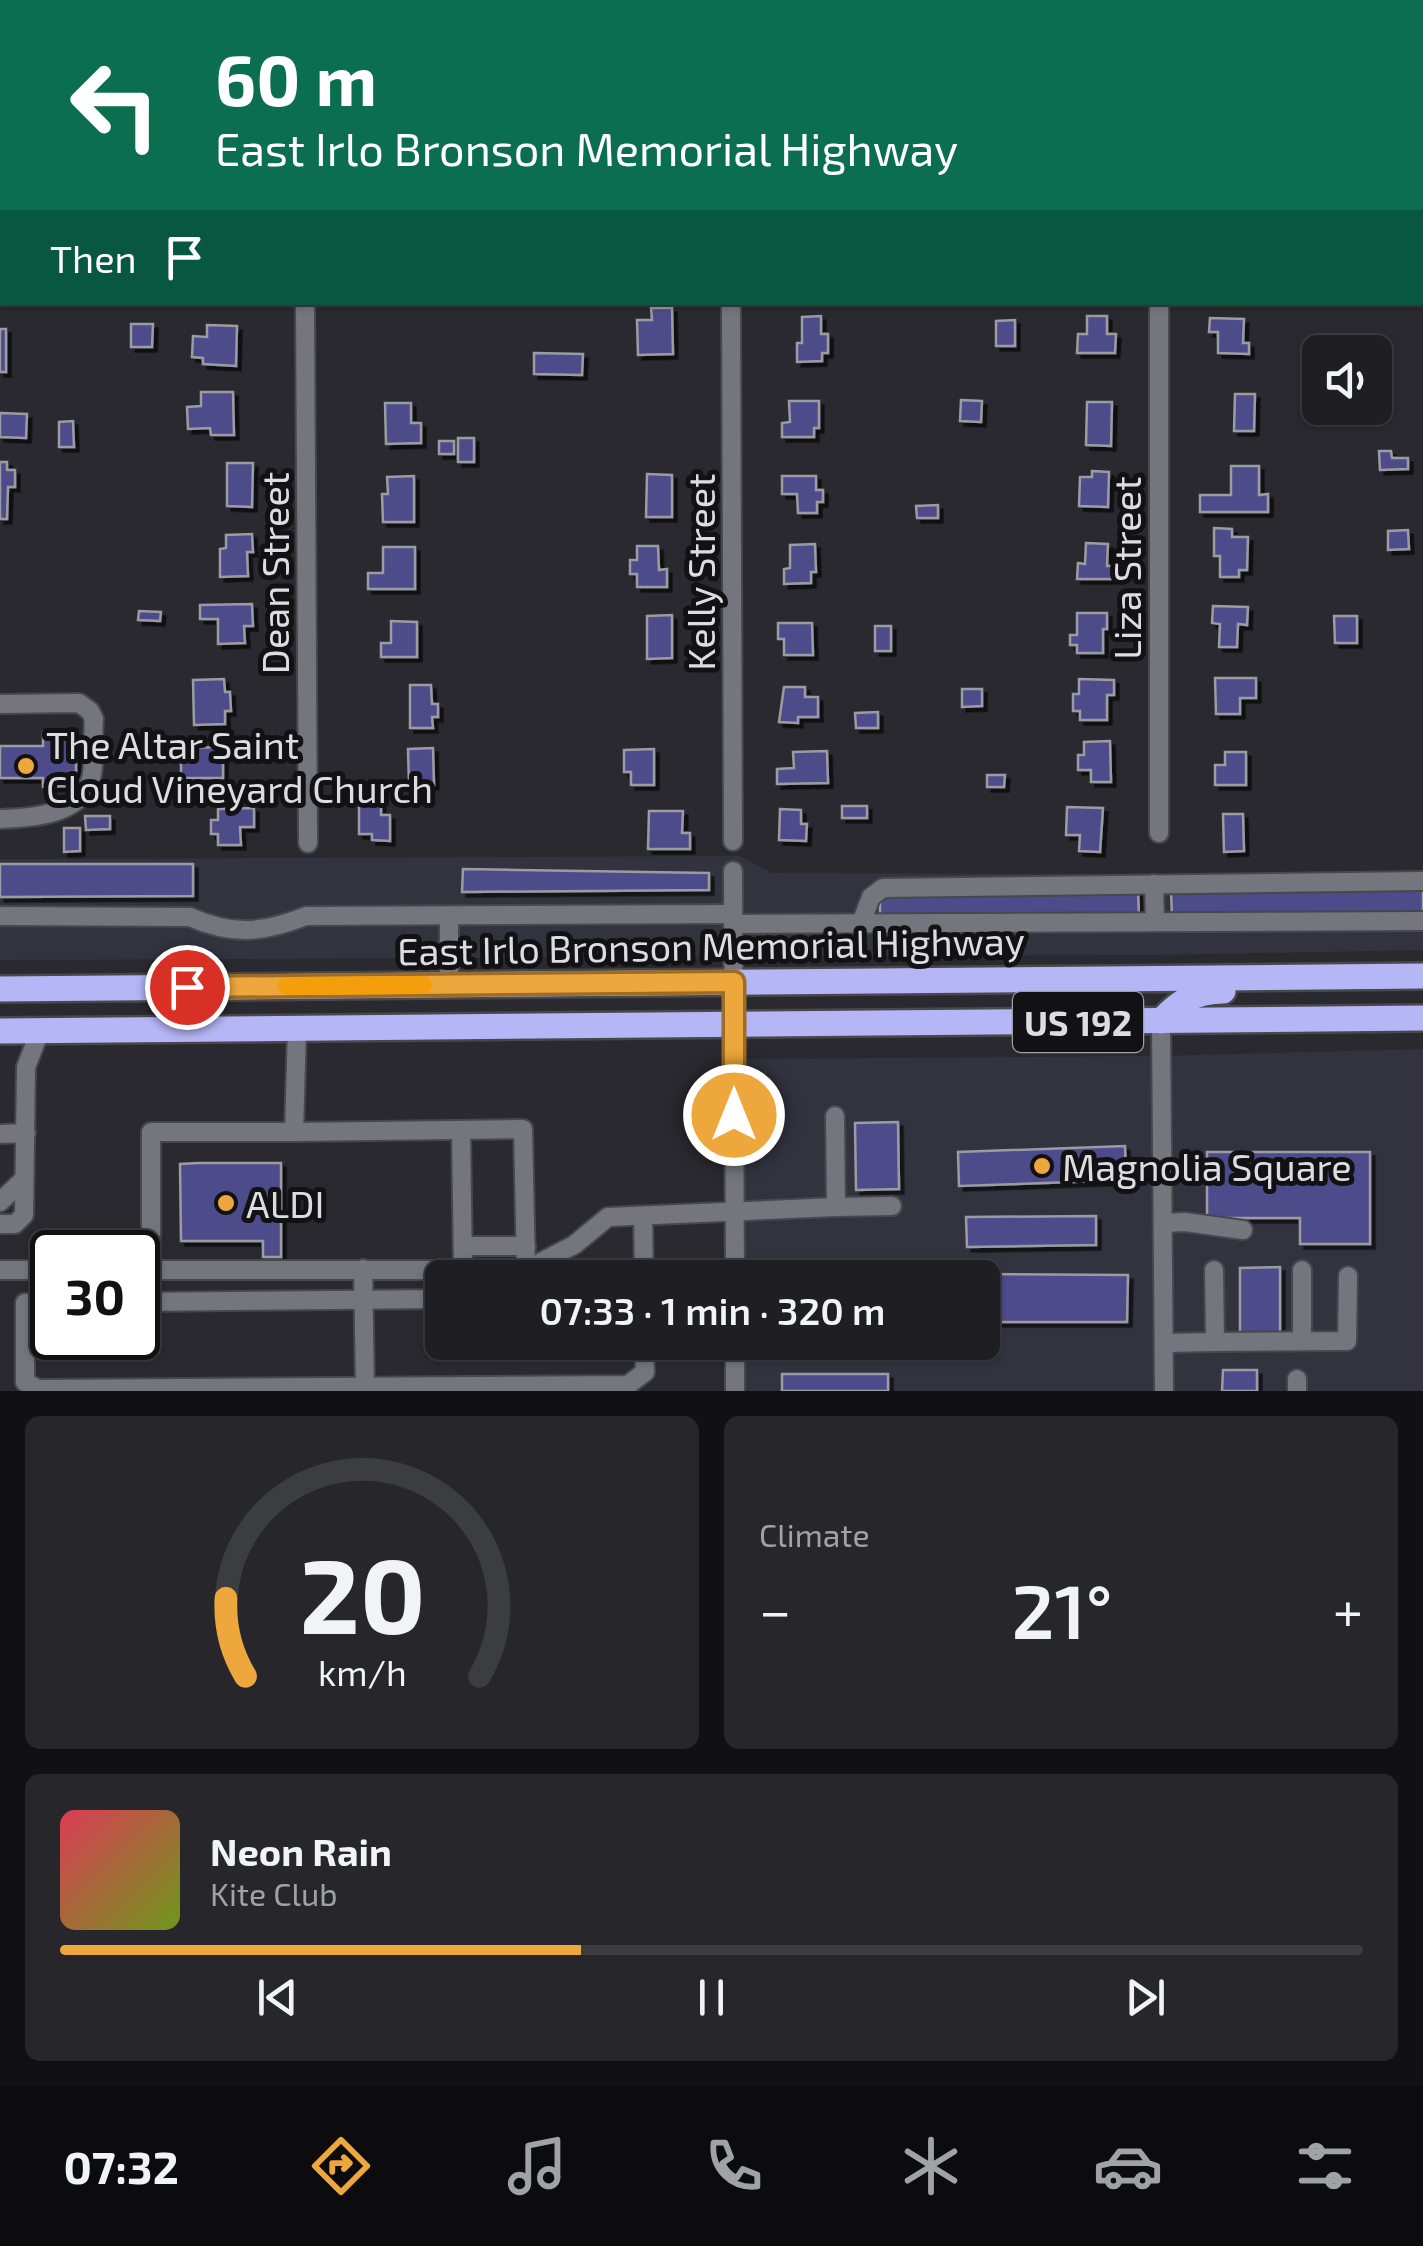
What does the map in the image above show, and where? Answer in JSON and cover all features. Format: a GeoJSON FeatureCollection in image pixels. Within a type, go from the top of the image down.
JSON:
{"type":"FeatureCollection","features":[{"type":"Feature","properties":{"kind":"highway","name":"East Irlo Bronson Memorial Highway"},"geometry":{"type":"LineString","coordinates":[[0,989],[1423,976]]}},
{"type":"Feature","properties":{"kind":"highway"},"geometry":{"type":"LineString","coordinates":[[1161,1021],[1180,1002],[1199,992],[1423,989]]}},
{"type":"Feature","properties":{"kind":"highway"},"geometry":{"type":"LineString","coordinates":[[1261,1020],[1279,1003],[1423,1002]]}},
{"type":"Feature","properties":{"kind":"highway","name":"East Irlo Bronson Memorial Highway"},"geometry":{"type":"LineString","coordinates":[[0,1031],[1423,1018]]}},
{"type":"Feature","properties":{"kind":"street","name":"Dean Street"},"geometry":{"type":"LineString","coordinates":[[304,305],[308,843]]}},
{"type":"Feature","properties":{"kind":"street","name":"Kelly Street"},"geometry":{"type":"LineString","coordinates":[[731,305],[733,841]]}},
{"type":"Feature","properties":{"kind":"street","name":"Liza Street"},"geometry":{"type":"LineString","coordinates":[[1159,305],[1159,832]]}},
{"type":"Feature","properties":{"kind":"street"},"geometry":{"type":"LineString","coordinates":[[0,704],[78,703],[94,719],[90,782],[80,796],[54,813],[0,819]]}},
{"type":"Feature","properties":{"kind":"street"},"geometry":{"type":"LineString","coordinates":[[734,872],[735,1260]]}},
{"type":"Feature","properties":{"kind":"street"},"geometry":{"type":"LineString","coordinates":[[861,924],[871,897],[883,888],[1423,881]]}},
{"type":"Feature","properties":{"kind":"street"},"geometry":{"type":"LineString","coordinates":[[1154,884],[1156,922]]}},
{"type":"Feature","properties":{"kind":"street"},"geometry":{"type":"LineString","coordinates":[[0,916],[190,916],[218,929],[271,930],[306,916],[734,919],[861,924],[1423,921]]}},
{"type":"Feature","properties":{"kind":"street"},"geometry":{"type":"LineString","coordinates":[[450,918],[450,984]]}},
{"type":"Feature","properties":{"kind":"street"},"geometry":{"type":"LineString","coordinates":[[1161,1021],[1164,1391]]}},
{"type":"Feature","properties":{"kind":"street"},"geometry":{"type":"LineString","coordinates":[[294,1132],[297,1028]]}},
{"type":"Feature","properties":{"kind":"street"},"geometry":{"type":"LineString","coordinates":[[0,1224],[15,1224],[24,1215],[26,1068],[40,1031]]}},
{"type":"Feature","properties":{"kind":"street"},"geometry":{"type":"LineString","coordinates":[[835,1116],[836,1207]]}},
{"type":"Feature","properties":{"kind":"street"},"geometry":{"type":"LineString","coordinates":[[146,1230],[151,1132],[524,1129],[526,1260]]}},
{"type":"Feature","properties":{"kind":"street"},"geometry":{"type":"LineString","coordinates":[[461,1130],[463,1260]]}},
{"type":"Feature","properties":{"kind":"street"},"geometry":{"type":"LineString","coordinates":[[0,1134],[26,1134]]}},
{"type":"Feature","properties":{"kind":"street"},"geometry":{"type":"LineString","coordinates":[[0,1202],[24,1179]]}},
{"type":"Feature","properties":{"kind":"street"},"geometry":{"type":"LineString","coordinates":[[558,1260],[608,1217],[892,1206]]}},
{"type":"Feature","properties":{"kind":"street"},"geometry":{"type":"LineString","coordinates":[[643,1216],[644,1260]]}},
{"type":"Feature","properties":{"kind":"street"},"geometry":{"type":"LineString","coordinates":[[1163,1223],[1243,1230]]}},
{"type":"Feature","properties":{"kind":"street"},"geometry":{"type":"LineString","coordinates":[[462,1246],[526,1246]]}},
{"type":"Feature","properties":{"kind":"street"},"geometry":{"type":"LineString","coordinates":[[0,1270],[30,1270]]}},
{"type":"Feature","properties":{"kind":"street"},"geometry":{"type":"LineString","coordinates":[[24,1270],[25,1382],[38,1389],[628,1384],[645,1372],[645,1360]]}},
{"type":"Feature","properties":{"kind":"street"},"geometry":{"type":"LineString","coordinates":[[160,1270],[425,1270]]}},
{"type":"Feature","properties":{"kind":"street"},"geometry":{"type":"LineString","coordinates":[[362,1270],[365,1388]]}},
{"type":"Feature","properties":{"kind":"street"},"geometry":{"type":"LineString","coordinates":[[1214,1270],[1216,1342]]}},
{"type":"Feature","properties":{"kind":"street"},"geometry":{"type":"LineString","coordinates":[[1302,1270],[1302,1341]]}},
{"type":"Feature","properties":{"kind":"street"},"geometry":{"type":"LineString","coordinates":[[1164,1343],[1348,1340],[1348,1276]]}},
{"type":"Feature","properties":{"kind":"street"},"geometry":{"type":"LineString","coordinates":[[160,1302],[425,1299]]}},
{"type":"Feature","properties":{"kind":"street"},"geometry":{"type":"LineString","coordinates":[[25,1303],[30,1303]]}},
{"type":"Feature","properties":{"kind":"street"},"geometry":{"type":"LineString","coordinates":[[735,1360],[735,1391]]}},
{"type":"Feature","properties":{"kind":"shaded area"},"geometry":{"type":"Polygon","coordinates":[[[739,856],[772,873],[1423,875],[1423,950],[1157,955],[0,960],[0,859],[739,856]]]}},
{"type":"Feature","properties":{"kind":"shaded area"},"geometry":{"type":"Polygon","coordinates":[[[1423,1049],[1423,1391],[738,1391],[738,1360],[1000,1360],[1000,1260],[737,1260],[727,1059],[1157,1056],[1423,1049]]]}},
{"type":"Feature","properties":{"kind":"building"},"geometry":{"type":"Polygon","coordinates":[[[651,308],[672,308],[673,354],[638,355],[637,320],[652,320],[651,308]]]}},
{"type":"Feature","properties":{"kind":"building"},"geometry":{"type":"Polygon","coordinates":[[[821,316],[821,334],[828,334],[828,353],[822,353],[822,361],[797,362],[802,317],[821,316]]]}},
{"type":"Feature","properties":{"kind":"building"},"geometry":{"type":"Polygon","coordinates":[[[1087,316],[1107,316],[1107,334],[1116,334],[1115,353],[1077,353],[1078,334],[1087,334],[1087,316]]]}},
{"type":"Feature","properties":{"kind":"building"},"geometry":{"type":"Polygon","coordinates":[[[1210,318],[1244,319],[1243,343],[1249,343],[1249,354],[1218,353],[1218,332],[1209,332],[1210,318]]]}},
{"type":"Feature","properties":{"kind":"building"},"geometry":{"type":"Polygon","coordinates":[[[1015,320],[1015,346],[996,346],[996,321],[1015,320]]]}},
{"type":"Feature","properties":{"kind":"building"},"geometry":{"type":"Polygon","coordinates":[[[131,324],[153,324],[152,347],[131,347],[131,324]]]}},
{"type":"Feature","properties":{"kind":"building"},"geometry":{"type":"Polygon","coordinates":[[[207,325],[237,326],[236,366],[203,364],[203,358],[192,357],[193,336],[207,337],[207,325]]]}},
{"type":"Feature","properties":{"kind":"building"},"geometry":{"type":"Polygon","coordinates":[[[0,329],[6,329],[6,372],[0,372],[0,329]]]}},
{"type":"Feature","properties":{"kind":"building"},"geometry":{"type":"Polygon","coordinates":[[[534,353],[583,354],[582,375],[534,374],[534,353]]]}},
{"type":"Feature","properties":{"kind":"building"},"geometry":{"type":"Polygon","coordinates":[[[201,392],[233,392],[234,435],[211,435],[210,428],[188,429],[187,407],[201,406],[201,392]]]}},
{"type":"Feature","properties":{"kind":"building"},"geometry":{"type":"Polygon","coordinates":[[[1235,394],[1255,394],[1254,431],[1234,431],[1235,394]]]}},
{"type":"Feature","properties":{"kind":"building"},"geometry":{"type":"Polygon","coordinates":[[[961,400],[982,401],[981,422],[960,421],[961,400]]]}},
{"type":"Feature","properties":{"kind":"building"},"geometry":{"type":"Polygon","coordinates":[[[789,401],[819,401],[819,428],[814,428],[814,437],[782,437],[782,423],[790,422],[789,401]]]}},
{"type":"Feature","properties":{"kind":"building"},"geometry":{"type":"Polygon","coordinates":[[[1087,402],[1112,402],[1111,446],[1086,445],[1087,402]]]}},
{"type":"Feature","properties":{"kind":"building"},"geometry":{"type":"Polygon","coordinates":[[[385,403],[411,403],[411,423],[421,423],[421,443],[386,444],[385,403]]]}},
{"type":"Feature","properties":{"kind":"building"},"geometry":{"type":"Polygon","coordinates":[[[0,413],[27,414],[26,438],[0,437],[0,413]]]}},
{"type":"Feature","properties":{"kind":"building"},"geometry":{"type":"Polygon","coordinates":[[[73,421],[74,447],[59,447],[59,422],[73,421]]]}},
{"type":"Feature","properties":{"kind":"building"},"geometry":{"type":"Polygon","coordinates":[[[458,438],[474,438],[474,462],[458,462],[458,438]]]}},
{"type":"Feature","properties":{"kind":"building"},"geometry":{"type":"Polygon","coordinates":[[[439,441],[454,441],[454,454],[439,454],[439,441]]]}},
{"type":"Feature","properties":{"kind":"building"},"geometry":{"type":"Polygon","coordinates":[[[1379,451],[1391,451],[1392,458],[1408,458],[1408,469],[1380,470],[1379,451]]]}},
{"type":"Feature","properties":{"kind":"building"},"geometry":{"type":"Polygon","coordinates":[[[0,462],[7,462],[7,470],[15,470],[15,487],[8,487],[7,519],[0,519],[0,462]]]}},
{"type":"Feature","properties":{"kind":"building"},"geometry":{"type":"Polygon","coordinates":[[[227,463],[253,463],[252,507],[227,506],[227,463]]]}},
{"type":"Feature","properties":{"kind":"building"},"geometry":{"type":"Polygon","coordinates":[[[1231,466],[1259,466],[1259,495],[1268,494],[1268,512],[1200,512],[1200,495],[1231,495],[1231,466]]]}},
{"type":"Feature","properties":{"kind":"building"},"geometry":{"type":"Polygon","coordinates":[[[1092,471],[1109,472],[1108,507],[1079,506],[1080,477],[1092,477],[1092,471]]]}},
{"type":"Feature","properties":{"kind":"building"},"geometry":{"type":"Polygon","coordinates":[[[647,474],[672,475],[672,517],[646,517],[647,474]]]}},
{"type":"Feature","properties":{"kind":"building"},"geometry":{"type":"Polygon","coordinates":[[[414,476],[414,522],[383,522],[382,494],[388,494],[387,477],[414,476]]]}},
{"type":"Feature","properties":{"kind":"building"},"geometry":{"type":"Polygon","coordinates":[[[782,476],[816,476],[816,490],[823,490],[823,502],[817,502],[817,513],[798,513],[797,494],[782,494],[782,476]]]}},
{"type":"Feature","properties":{"kind":"building"},"geometry":{"type":"Polygon","coordinates":[[[938,505],[938,518],[917,518],[916,506],[938,505]]]}},
{"type":"Feature","properties":{"kind":"building"},"geometry":{"type":"Polygon","coordinates":[[[1214,528],[1232,529],[1232,537],[1248,537],[1247,570],[1239,570],[1239,577],[1220,577],[1220,556],[1214,556],[1214,528]]]}},
{"type":"Feature","properties":{"kind":"building"},"geometry":{"type":"Polygon","coordinates":[[[1408,530],[1409,549],[1388,550],[1388,531],[1408,530]]]}},
{"type":"Feature","properties":{"kind":"building"},"geometry":{"type":"Polygon","coordinates":[[[252,534],[253,552],[247,552],[248,576],[220,577],[220,549],[226,548],[226,535],[252,534]]]}},
{"type":"Feature","properties":{"kind":"building"},"geometry":{"type":"Polygon","coordinates":[[[1086,543],[1108,544],[1107,566],[1112,566],[1112,579],[1077,579],[1078,563],[1085,564],[1086,543]]]}},
{"type":"Feature","properties":{"kind":"building"},"geometry":{"type":"Polygon","coordinates":[[[815,544],[816,572],[811,572],[811,583],[784,584],[784,569],[790,568],[790,545],[815,544]]]}},
{"type":"Feature","properties":{"kind":"building"},"geometry":{"type":"Polygon","coordinates":[[[637,546],[658,546],[659,570],[667,569],[667,587],[637,587],[637,574],[630,574],[630,560],[637,560],[637,546]]]}},
{"type":"Feature","properties":{"kind":"building"},"geometry":{"type":"Polygon","coordinates":[[[383,547],[415,547],[415,589],[368,589],[368,573],[383,573],[383,547]]]}},
{"type":"Feature","properties":{"kind":"building"},"geometry":{"type":"Polygon","coordinates":[[[252,604],[253,626],[244,626],[245,643],[218,644],[218,619],[200,619],[200,605],[252,604]]]}},
{"type":"Feature","properties":{"kind":"building"},"geometry":{"type":"Polygon","coordinates":[[[1213,606],[1248,607],[1247,625],[1238,624],[1237,647],[1219,647],[1220,624],[1212,623],[1213,606]]]}},
{"type":"Feature","properties":{"kind":"building"},"geometry":{"type":"Polygon","coordinates":[[[139,611],[161,612],[160,621],[138,620],[139,611]]]}},
{"type":"Feature","properties":{"kind":"building"},"geometry":{"type":"Polygon","coordinates":[[[1077,613],[1107,613],[1103,653],[1077,653],[1077,645],[1070,645],[1070,635],[1077,635],[1077,613]]]}},
{"type":"Feature","properties":{"kind":"building"},"geometry":{"type":"Polygon","coordinates":[[[672,615],[672,658],[647,659],[647,616],[672,615]]]}},
{"type":"Feature","properties":{"kind":"building"},"geometry":{"type":"Polygon","coordinates":[[[1334,616],[1357,616],[1357,643],[1335,643],[1334,616]]]}},
{"type":"Feature","properties":{"kind":"building"},"geometry":{"type":"Polygon","coordinates":[[[391,621],[417,622],[417,657],[381,657],[381,643],[391,643],[391,621]]]}},
{"type":"Feature","properties":{"kind":"building"},"geometry":{"type":"Polygon","coordinates":[[[778,623],[812,623],[813,655],[784,655],[778,623]]]}},
{"type":"Feature","properties":{"kind":"building"},"geometry":{"type":"Polygon","coordinates":[[[875,626],[891,626],[891,651],[875,651],[875,626]]]}},
{"type":"Feature","properties":{"kind":"building"},"geometry":{"type":"Polygon","coordinates":[[[1215,678],[1256,678],[1256,698],[1240,698],[1240,714],[1216,714],[1215,678]]]}},
{"type":"Feature","properties":{"kind":"building"},"geometry":{"type":"Polygon","coordinates":[[[224,679],[225,692],[230,692],[231,711],[225,711],[225,724],[194,725],[193,680],[224,679]]]}},
{"type":"Feature","properties":{"kind":"building"},"geometry":{"type":"Polygon","coordinates":[[[1079,679],[1114,680],[1114,695],[1107,695],[1107,720],[1080,720],[1080,711],[1073,711],[1073,694],[1079,694],[1079,679]]]}},
{"type":"Feature","properties":{"kind":"building"},"geometry":{"type":"Polygon","coordinates":[[[410,685],[431,685],[432,704],[438,704],[438,717],[432,717],[433,728],[410,728],[410,685]]]}},
{"type":"Feature","properties":{"kind":"building"},"geometry":{"type":"Polygon","coordinates":[[[784,687],[805,687],[805,697],[818,697],[818,717],[798,717],[798,723],[779,722],[784,687]]]}},
{"type":"Feature","properties":{"kind":"building"},"geometry":{"type":"Polygon","coordinates":[[[962,689],[982,689],[982,706],[962,707],[962,689]]]}},
{"type":"Feature","properties":{"kind":"building"},"geometry":{"type":"Polygon","coordinates":[[[878,712],[878,728],[856,728],[855,713],[878,712]]]}},
{"type":"Feature","properties":{"kind":"building"},"geometry":{"type":"Polygon","coordinates":[[[43,732],[68,732],[68,747],[76,747],[76,772],[69,772],[68,786],[43,787],[43,778],[0,778],[0,746],[43,746],[43,732]]]}},
{"type":"Feature","properties":{"kind":"building"},"geometry":{"type":"Polygon","coordinates":[[[1110,741],[1111,782],[1091,782],[1091,770],[1078,770],[1078,755],[1084,755],[1084,742],[1110,741]]]}},
{"type":"Feature","properties":{"kind":"building"},"geometry":{"type":"Polygon","coordinates":[[[223,747],[223,778],[181,778],[181,748],[223,747]]]}},
{"type":"Feature","properties":{"kind":"building"},"geometry":{"type":"Polygon","coordinates":[[[433,748],[434,785],[409,785],[408,749],[433,748]]]}},
{"type":"Feature","properties":{"kind":"building"},"geometry":{"type":"Polygon","coordinates":[[[654,749],[654,785],[631,785],[631,772],[624,772],[624,750],[654,749]]]}},
{"type":"Feature","properties":{"kind":"building"},"geometry":{"type":"Polygon","coordinates":[[[827,751],[828,783],[777,784],[777,769],[794,768],[793,752],[827,751]]]}},
{"type":"Feature","properties":{"kind":"building"},"geometry":{"type":"Polygon","coordinates":[[[1225,752],[1246,752],[1246,785],[1215,785],[1215,765],[1225,765],[1225,752]]]}},
{"type":"Feature","properties":{"kind":"building"},"geometry":{"type":"Polygon","coordinates":[[[987,775],[1005,775],[1004,787],[987,787],[987,775]]]}},
{"type":"Feature","properties":{"kind":"building"},"geometry":{"type":"Polygon","coordinates":[[[359,805],[381,805],[381,815],[390,815],[390,841],[359,834],[359,805]]]}},
{"type":"Feature","properties":{"kind":"building"},"geometry":{"type":"Polygon","coordinates":[[[842,806],[867,806],[867,818],[842,818],[842,806]]]}},
{"type":"Feature","properties":{"kind":"building"},"geometry":{"type":"Polygon","coordinates":[[[1067,807],[1103,808],[1100,852],[1079,851],[1080,835],[1066,835],[1067,807]]]}},
{"type":"Feature","properties":{"kind":"building"},"geometry":{"type":"Polygon","coordinates":[[[254,808],[254,827],[240,827],[241,845],[218,845],[218,834],[211,834],[211,820],[218,820],[218,809],[254,808]]]}},
{"type":"Feature","properties":{"kind":"building"},"geometry":{"type":"Polygon","coordinates":[[[780,809],[801,810],[801,824],[807,824],[806,841],[779,840],[780,809]]]}},
{"type":"Feature","properties":{"kind":"building"},"geometry":{"type":"Polygon","coordinates":[[[649,811],[683,811],[682,833],[690,833],[690,849],[648,849],[649,811]]]}},
{"type":"Feature","properties":{"kind":"building"},"geometry":{"type":"Polygon","coordinates":[[[1223,814],[1243,814],[1244,851],[1224,852],[1223,814]]]}},
{"type":"Feature","properties":{"kind":"building"},"geometry":{"type":"Polygon","coordinates":[[[85,816],[110,816],[110,829],[86,830],[85,816]]]}},
{"type":"Feature","properties":{"kind":"building"},"geometry":{"type":"Polygon","coordinates":[[[64,828],[80,828],[80,851],[64,852],[64,828]]]}},
{"type":"Feature","properties":{"kind":"building"},"geometry":{"type":"Polygon","coordinates":[[[0,864],[193,864],[193,896],[0,897],[0,864]]]}},
{"type":"Feature","properties":{"kind":"building"},"geometry":{"type":"Polygon","coordinates":[[[463,869],[709,873],[709,890],[462,892],[463,869]]]}},
{"type":"Feature","properties":{"kind":"building"},"geometry":{"type":"Polygon","coordinates":[[[1423,888],[1423,914],[1172,917],[1171,890],[1423,888]]]}},
{"type":"Feature","properties":{"kind":"building"},"geometry":{"type":"Polygon","coordinates":[[[1138,890],[1139,917],[880,919],[880,893],[1138,890]]]}},
{"type":"Feature","properties":{"kind":"building"},"geometry":{"type":"Polygon","coordinates":[[[898,1122],[899,1189],[856,1190],[855,1123],[898,1122]]]}},
{"type":"Feature","properties":{"kind":"building","name":"Magnolia Square"},"geometry":{"type":"Polygon","coordinates":[[[1125,1146],[1126,1180],[959,1186],[958,1152],[1125,1146]]]}},
{"type":"Feature","properties":{"kind":"building"},"geometry":{"type":"Polygon","coordinates":[[[1207,1152],[1370,1152],[1370,1244],[1300,1244],[1300,1218],[1207,1218],[1207,1152]]]}},
{"type":"Feature","properties":{"kind":"building"},"geometry":{"type":"Polygon","coordinates":[[[281,1163],[281,1257],[263,1257],[263,1241],[181,1241],[180,1164],[281,1163]]]}},
{"type":"Feature","properties":{"kind":"building"},"geometry":{"type":"Polygon","coordinates":[[[1096,1216],[1096,1245],[967,1247],[966,1217],[1096,1216]]]}},
{"type":"Feature","properties":{"kind":"building"},"geometry":{"type":"Polygon","coordinates":[[[1280,1267],[1280,1335],[1240,1335],[1240,1268],[1280,1267]]]}},
{"type":"Feature","properties":{"kind":"building"},"geometry":{"type":"Polygon","coordinates":[[[1000,1274],[1128,1275],[1127,1322],[1000,1322],[1000,1274]]]}},
{"type":"Feature","properties":{"kind":"building"},"geometry":{"type":"Polygon","coordinates":[[[1223,1370],[1257,1370],[1257,1391],[1222,1391],[1223,1370]]]}},
{"type":"Feature","properties":{"kind":"building"},"geometry":{"type":"Polygon","coordinates":[[[782,1374],[888,1374],[888,1391],[782,1391],[782,1374]]]}},
{"type":"Feature","properties":{"kind":"slow traffic"},"geometry":{"type":"LineString","coordinates":[[287,986],[423,985]]}},
{"type":"Feature","properties":{"kind":"place","name":"The Altar Saint Cloud Vineyard Church"},"geometry":{"type":"Point","coordinates":[26,766]}},
{"type":"Feature","properties":{"kind":"place","name":"Magnolia Square"},"geometry":{"type":"Point","coordinates":[1042,1166]}},
{"type":"Feature","properties":{"kind":"place","name":"ALDI"},"geometry":{"type":"Point","coordinates":[226,1203]}},
{"type":"Feature","properties":{"kind":"route"},"geometry":{"type":"LineString","coordinates":[[187,987],[734,982],[734,1115]]}}]}
